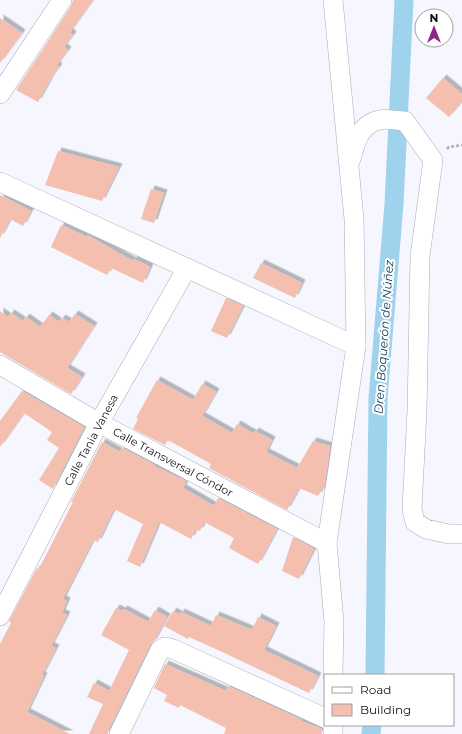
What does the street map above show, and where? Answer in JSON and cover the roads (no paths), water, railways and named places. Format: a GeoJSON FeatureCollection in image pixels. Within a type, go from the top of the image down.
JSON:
{"type":"FeatureCollection","features":[{"type":"Feature","properties":{"kind":"street"},"geometry":{"type":"LineString","coordinates":[[0,94],[62,0]]}},
{"type":"Feature","properties":{"kind":"street"},"geometry":{"type":"LineString","coordinates":[[333,0],[354,219],[356,346],[327,543],[334,622],[333,674]]}},
{"type":"Feature","properties":{"kind":"street"},"geometry":{"type":"LineString","coordinates":[[349,168],[356,139],[365,126],[380,120],[405,121],[433,160],[420,256],[418,411],[412,509],[415,522],[426,529],[449,534],[462,534]]}},
{"type":"Feature","properties":{"kind":"street"},"geometry":{"type":"LineString","coordinates":[[0,182],[356,346]]}},
{"type":"Feature","properties":{"kind":"street","name":"Calle Tania Vanesa"},"geometry":{"type":"LineString","coordinates":[[0,616],[99,423],[187,268]]}},
{"type":"Feature","properties":{"kind":"street","name":"Calle Transversal Cóndor"},"geometry":{"type":"LineString","coordinates":[[0,365],[99,423],[327,543]]}},
{"type":"Feature","properties":{"kind":"street"},"geometry":{"type":"LineString","coordinates":[[119,734],[160,650],[165,647],[173,649],[324,718]]}},
{"type":"Feature","properties":{"kind":"waterway","name":"Dren Boquerón de Núñez"},"geometry":{"type":"LineString","coordinates":[[375,674],[378,398],[394,204],[404,0]]}},
{"type":"Feature","properties":{"kind":"waterway","name":"Dren Boquerón de Núñez"},"geometry":{"type":"LineString","coordinates":[[371,734],[372,726]]}}]}
